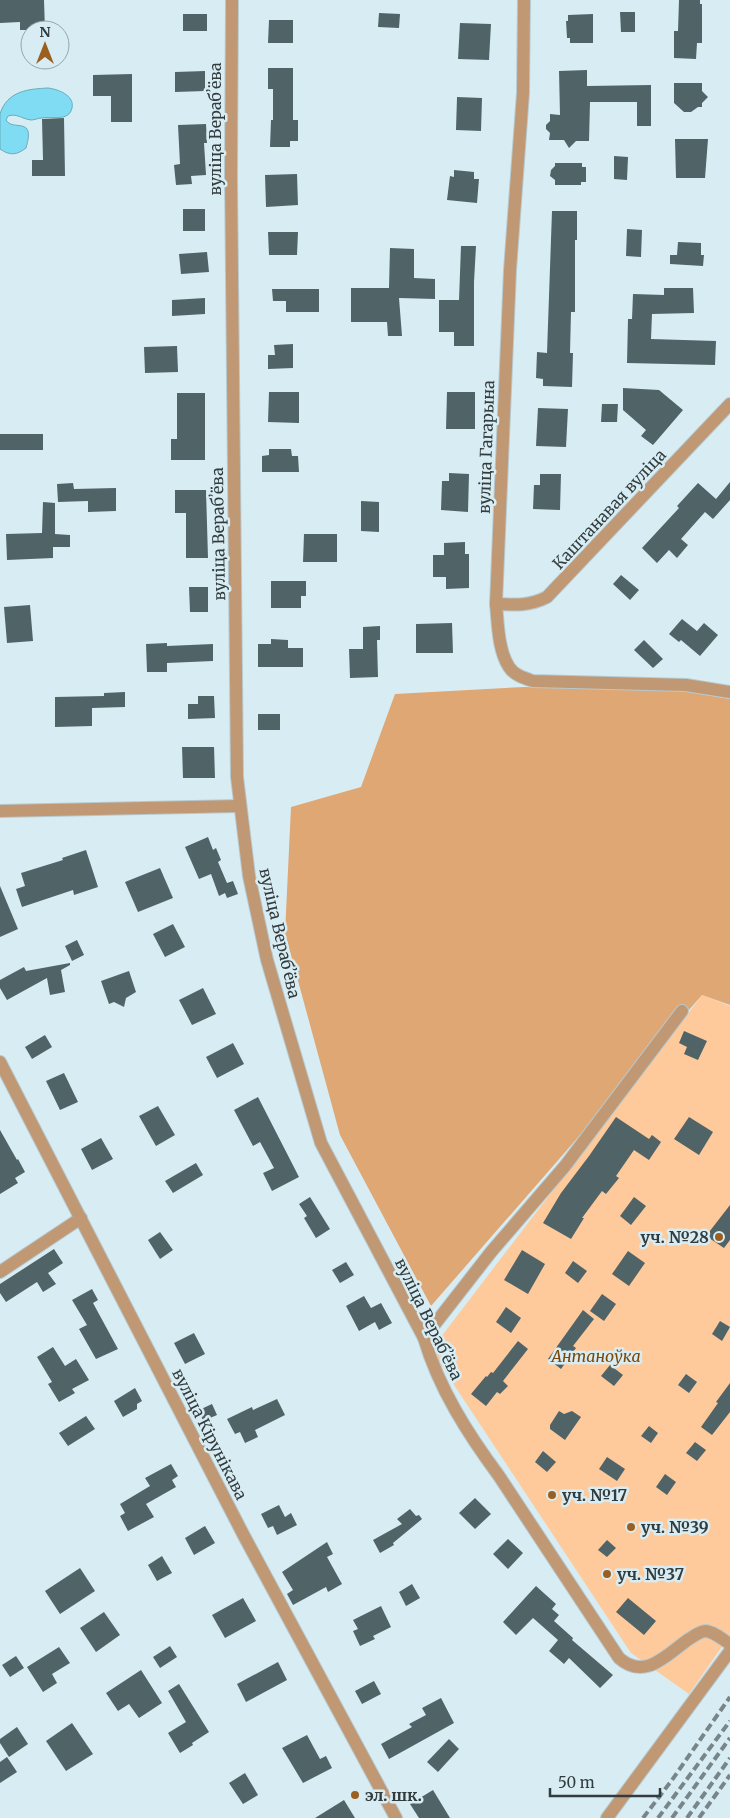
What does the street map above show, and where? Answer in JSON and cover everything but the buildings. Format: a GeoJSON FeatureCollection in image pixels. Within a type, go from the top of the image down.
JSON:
{"type":"FeatureCollection","features":[{"type":"Feature","properties":{"kind":"street","name":"вуліца Верабʼёва"},"geometry":{"type":"LineString","coordinates":[[232,0],[231,176],[237,777],[249,876],[267,960],[321,1143],[424,1338],[436,1372],[449,1400],[619,1658],[632,1667],[648,1667],[695,1635],[704,1631],[712,1633],[730,1644]]}},
{"type":"Feature","properties":{"kind":"street","name":"вуліца Гагарына"},"geometry":{"type":"LineString","coordinates":[[524,0],[523,93],[510,270],[496,604],[499,638],[509,668],[518,676],[533,681],[686,685],[730,692]]}},
{"type":"Feature","properties":{"kind":"street","name":"Каштанавая вуліца"},"geometry":{"type":"LineString","coordinates":[[496,604],[522,605],[537,603],[547,597],[730,404]]}},
{"type":"Feature","properties":{"kind":"street"},"geometry":{"type":"LineString","coordinates":[[0,811],[240,806]]}},
{"type":"Feature","properties":{"kind":"street"},"geometry":{"type":"LineString","coordinates":[[424,1338],[491,1252],[565,1166],[682,1011]]}},
{"type":"Feature","properties":{"kind":"street","name":"вуліца Кірунікава"},"geometry":{"type":"LineString","coordinates":[[0,1062],[243,1534],[396,1818]]}},
{"type":"Feature","properties":{"kind":"street"},"geometry":{"type":"LineString","coordinates":[[0,1272],[81,1218]]}},
{"type":"Feature","properties":{"kind":"street"},"geometry":{"type":"LineString","coordinates":[[607,1818],[730,1651]]}},
{"type":"Feature","properties":{"kind":"green space","name":"Антаноўка"},"geometry":{"type":"Polygon","coordinates":[[[702,995],[730,1006],[730,1635],[689,1694],[631,1653],[431,1350],[702,995]]]}},
{"type":"Feature","properties":{"kind":"shaded area"},"geometry":{"type":"Polygon","coordinates":[[[524,687],[684,691],[730,699],[730,1005],[702,995],[431,1306],[340,1135],[285,933],[291,807],[361,787],[395,694],[524,687]]]}},
{"type":"Feature","properties":{"kind":"water"},"geometry":{"type":"Polygon","coordinates":[[[48,88],[60,91],[68,96],[72,103],[70,112],[64,117],[31,120],[17,116],[8,116],[6,120],[9,123],[22,126],[28,131],[26,148],[13,154],[0,149],[0,114],[3,106],[8,100],[19,93],[33,89],[48,88]]]}},
{"type":"Feature","properties":{"kind":"railway"},"geometry":{"type":"LineString","coordinates":[[643,1818],[730,1697]]}},
{"type":"Feature","properties":{"kind":"railway"},"geometry":{"type":"LineString","coordinates":[[658,1818],[730,1721]]}},
{"type":"Feature","properties":{"kind":"railway"},"geometry":{"type":"LineString","coordinates":[[672,1818],[730,1738]]}},
{"type":"Feature","properties":{"kind":"railway"},"geometry":{"type":"LineString","coordinates":[[687,1818],[730,1758]]}},
{"type":"Feature","properties":{"kind":"railway"},"geometry":{"type":"LineString","coordinates":[[699,1818],[730,1775]]}},
{"type":"Feature","properties":{"kind":"place","name":"уч. №28"},"geometry":{"type":"Point","coordinates":[719,1237]}},
{"type":"Feature","properties":{"kind":"place","name":"уч. №17"},"geometry":{"type":"Point","coordinates":[552,1495]}},
{"type":"Feature","properties":{"kind":"place","name":"уч. №39"},"geometry":{"type":"Point","coordinates":[631,1527]}},
{"type":"Feature","properties":{"kind":"place","name":"уч. №37"},"geometry":{"type":"Point","coordinates":[607,1574]}},
{"type":"Feature","properties":{"kind":"place","name":"эл. шк."},"geometry":{"type":"Point","coordinates":[355,1795]}}]}
